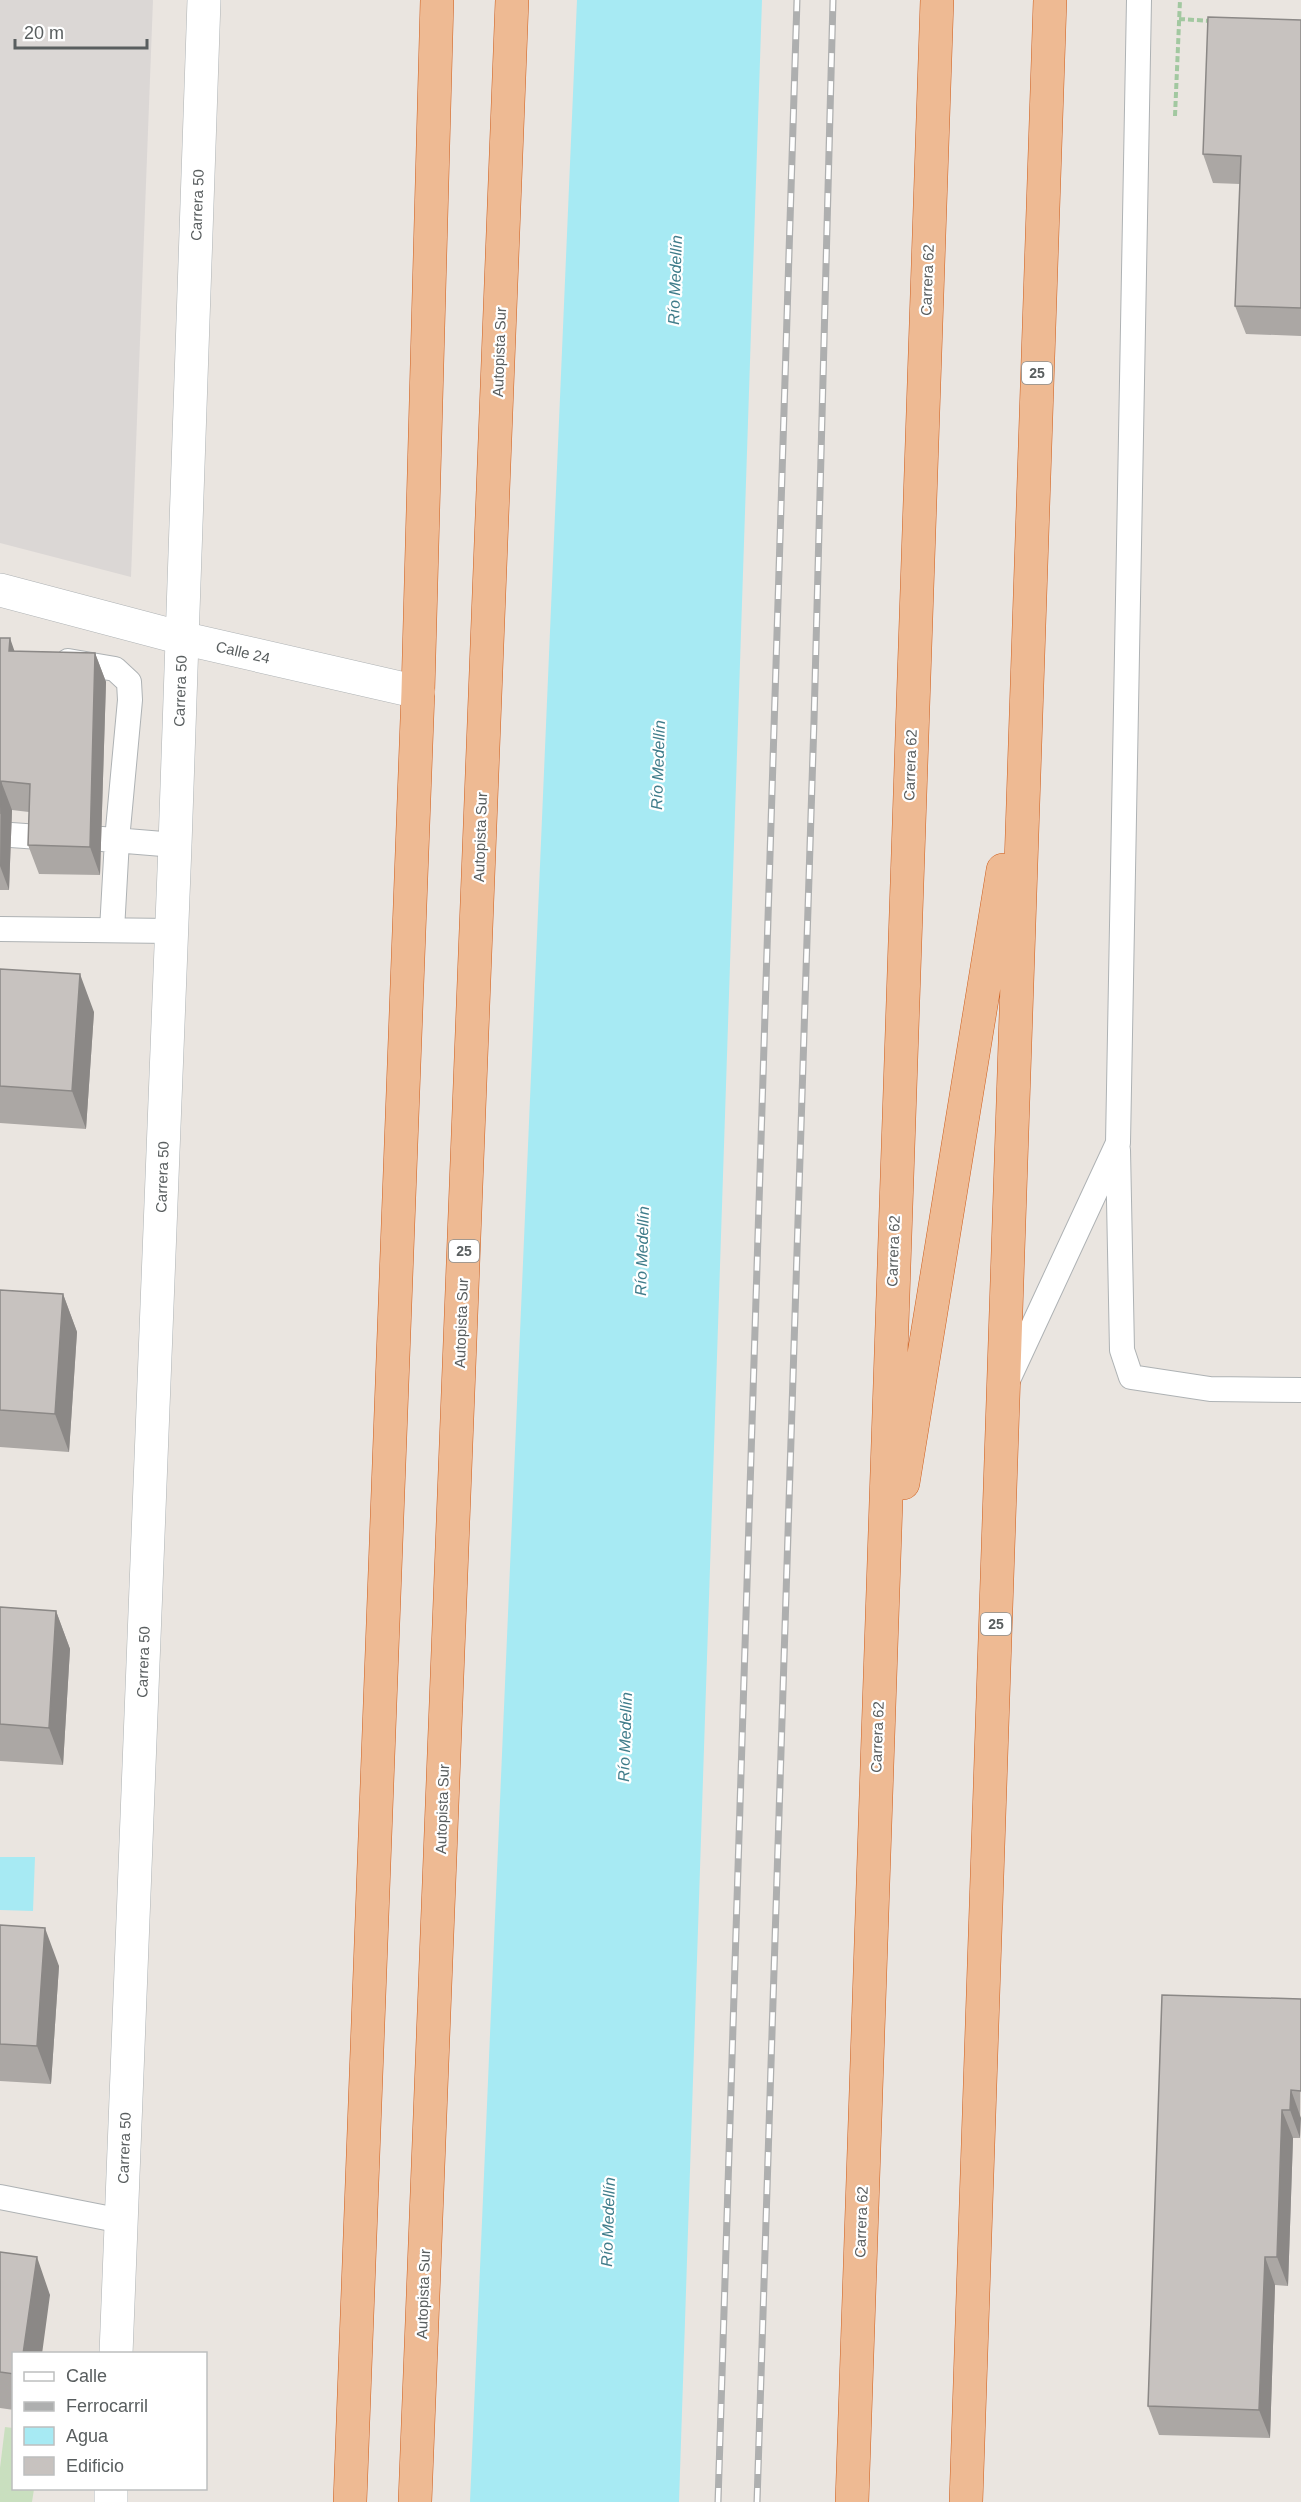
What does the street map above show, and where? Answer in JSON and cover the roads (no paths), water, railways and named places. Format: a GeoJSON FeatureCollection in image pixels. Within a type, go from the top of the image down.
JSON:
{"type":"FeatureCollection","features":[{"type":"Feature","properties":{"kind":"highway"},"geometry":{"type":"LineString","coordinates":[[350,2502],[418,692],[437,0]]}},
{"type":"Feature","properties":{"kind":"highway","name":"Autopista Sur"},"geometry":{"type":"LineString","coordinates":[[415,2502],[512,0]]}},
{"type":"Feature","properties":{"kind":"highway","name":"Carrera 62"},"geometry":{"type":"LineString","coordinates":[[852,2502],[937,0]]}},
{"type":"Feature","properties":{"kind":"highway","name":"25"},"geometry":{"type":"LineString","coordinates":[[966,2502],[1050,0]]}},
{"type":"Feature","properties":{"kind":"highway"},"geometry":{"type":"LineString","coordinates":[[881,1617],[1024,747]]}},
{"type":"Feature","properties":{"kind":"street","name":"Carrera 50"},"geometry":{"type":"LineString","coordinates":[[116,2352],[172,931],[204,0]]}},
{"type":"Feature","properties":{"kind":"street","name":"Calle 24"},"geometry":{"type":"LineString","coordinates":[[0,590],[182,638],[418,692]]}},
{"type":"Feature","properties":{"kind":"lane"},"geometry":{"type":"LineString","coordinates":[[1139,0],[1118,1143],[1122,1350],[1131,1377],[1210,1389],[1301,1390]]}},
{"type":"Feature","properties":{"kind":"lane"},"geometry":{"type":"LineString","coordinates":[[46,658],[115,669],[129,682],[130,700],[109,840],[112,930]]}},
{"type":"Feature","properties":{"kind":"lane"},"geometry":{"type":"LineString","coordinates":[[10,835],[39,837]]}},
{"type":"Feature","properties":{"kind":"lane"},"geometry":{"type":"LineString","coordinates":[[109,840],[175,845]]}},
{"type":"Feature","properties":{"kind":"lane"},"geometry":{"type":"LineString","coordinates":[[0,929],[172,931]]}},
{"type":"Feature","properties":{"kind":"lane"},"geometry":{"type":"LineString","coordinates":[[1003,1390],[1118,1143]]}},
{"type":"Feature","properties":{"kind":"lane"},"geometry":{"type":"LineString","coordinates":[[0,2198],[122,2221]]}},
{"type":"Feature","properties":{"kind":"water","name":"Río Medellín"},"geometry":{"type":"Polygon","coordinates":[[[577,0],[762,0],[679,2502],[470,2502],[577,0]]]}},
{"type":"Feature","properties":{"kind":"water"},"geometry":{"type":"Polygon","coordinates":[[[0,1857],[35,1857],[33,1911],[0,1910],[0,1857]]]}},
{"type":"Feature","properties":{"kind":"railway"},"geometry":{"type":"LineString","coordinates":[[718,2502],[797,0]]}},
{"type":"Feature","properties":{"kind":"railway"},"geometry":{"type":"LineString","coordinates":[[757,2502],[814,721],[833,0]]}}]}
